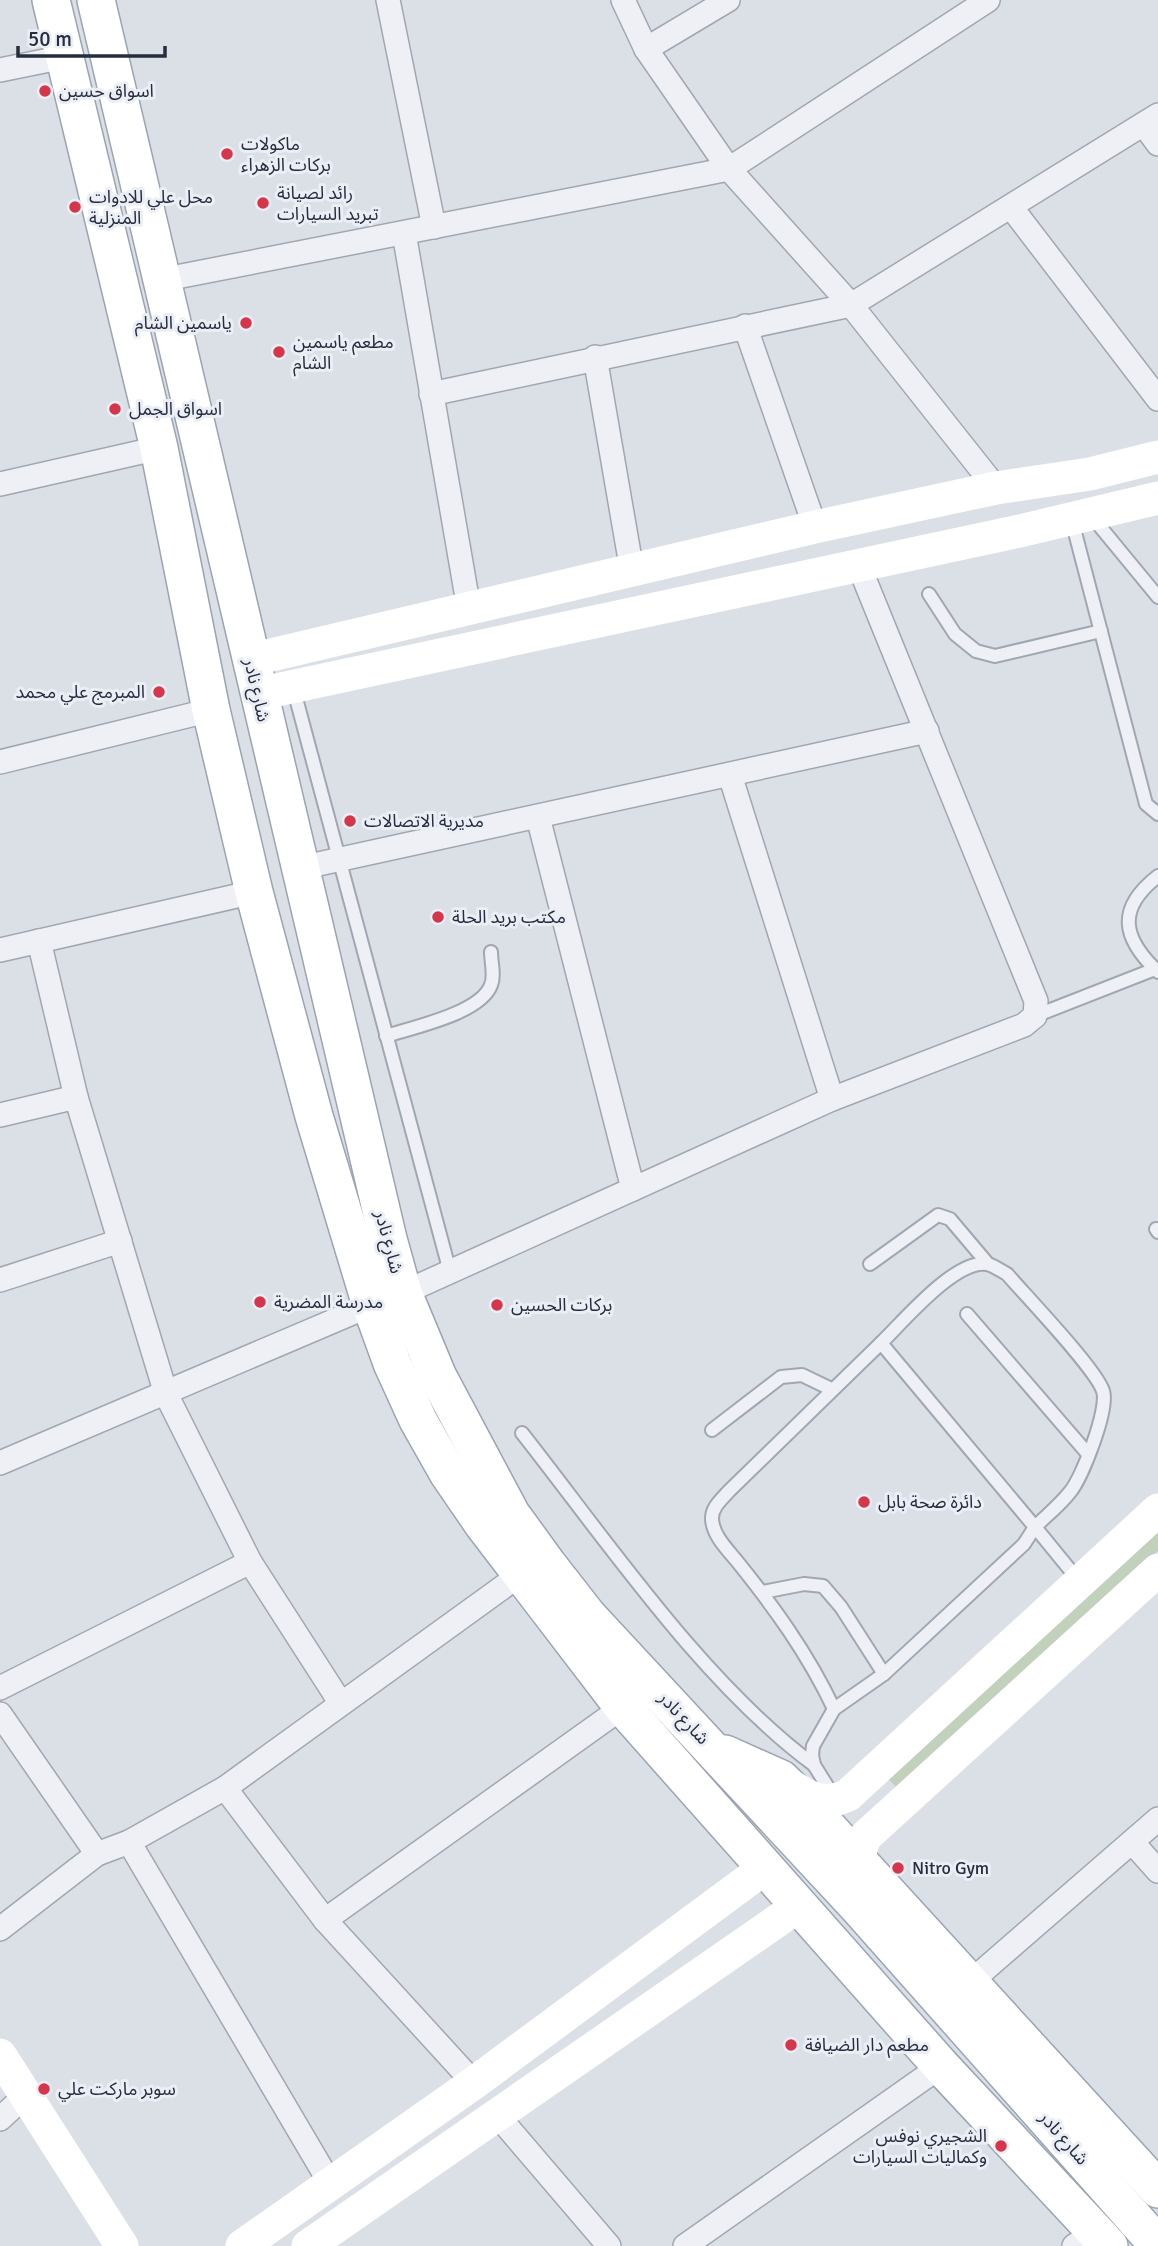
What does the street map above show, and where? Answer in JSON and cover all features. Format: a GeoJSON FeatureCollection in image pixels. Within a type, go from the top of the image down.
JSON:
{"type":"FeatureCollection","features":[{"type":"Feature","properties":{"kind":"main road","name":"شارع نادر"},"geometry":{"type":"LineString","coordinates":[[51,0],[159,448],[211,710],[254,892],[297,1044],[314,1116],[387,1299],[438,1377],[511,1514],[587,1615],[696,1731],[864,1892],[1158,2245]]}},
{"type":"Feature","properties":{"kind":"main road","name":"شارع نادر"},"geometry":{"type":"LineString","coordinates":[[96,0],[161,280],[275,681],[300,868],[356,1108],[387,1299],[392,1363],[424,1430],[455,1483],[623,1707],[1093,2241]]}},
{"type":"Feature","properties":{"kind":"main road"},"geometry":{"type":"LineString","coordinates":[[297,1044],[324,1044],[339,1033]]}},
{"type":"Feature","properties":{"kind":"main road"},"geometry":{"type":"LineString","coordinates":[[314,1116],[329,1104],[347,1104],[356,1108]]}},
{"type":"Feature","properties":{"kind":"main road"},"geometry":{"type":"LineString","coordinates":[[696,1731],[722,1752],[780,1779],[864,1892],[968,1984],[1153,2175]]}},
{"type":"Feature","properties":{"kind":"street"},"geometry":{"type":"LineString","coordinates":[[388,0],[434,227]]}},
{"type":"Feature","properties":{"kind":"street"},"geometry":{"type":"LineString","coordinates":[[623,0],[646,49],[729,169],[851,305],[996,488]]}},
{"type":"Feature","properties":{"kind":"street"},"geometry":{"type":"LineString","coordinates":[[646,49],[728,0]]}},
{"type":"Feature","properties":{"kind":"street"},"geometry":{"type":"LineString","coordinates":[[161,280],[729,169],[988,0]]}},
{"type":"Feature","properties":{"kind":"street"},"geometry":{"type":"LineString","coordinates":[[0,70],[64,57]]}},
{"type":"Feature","properties":{"kind":"street"},"geometry":{"type":"LineString","coordinates":[[431,394],[595,357],[851,305],[1151,120],[1158,144]]}},
{"type":"Feature","properties":{"kind":"street"},"geometry":{"type":"LineString","coordinates":[[1011,207],[1158,399]]}},
{"type":"Feature","properties":{"kind":"street"},"geometry":{"type":"LineString","coordinates":[[404,233],[469,609]]}},
{"type":"Feature","properties":{"kind":"street"},"geometry":{"type":"LineString","coordinates":[[745,326],[815,527]]}},
{"type":"Feature","properties":{"kind":"street"},"geometry":{"type":"LineString","coordinates":[[595,357],[632,571]]}},
{"type":"Feature","properties":{"kind":"street"},"geometry":{"type":"LineString","coordinates":[[0,484],[159,448]]}},
{"type":"Feature","properties":{"kind":"street"},"geometry":{"type":"LineString","coordinates":[[275,681],[298,649],[815,527],[996,488],[1090,474],[1158,457]]}},
{"type":"Feature","properties":{"kind":"street"},"geometry":{"type":"LineString","coordinates":[[275,681],[929,551],[1158,498]]}},
{"type":"Feature","properties":{"kind":"street"},"geometry":{"type":"LineString","coordinates":[[927,503],[915,523],[916,537],[929,551]]}},
{"type":"Feature","properties":{"kind":"street"},"geometry":{"type":"LineString","coordinates":[[871,563],[892,548],[892,535],[885,520],[876,515]]}},
{"type":"Feature","properties":{"kind":"street"},"geometry":{"type":"LineString","coordinates":[[0,1463],[450,1272],[832,1099],[1024,1025],[1035,1016],[1036,1002],[927,731],[871,563]]}},
{"type":"Feature","properties":{"kind":"street"},"geometry":{"type":"LineString","coordinates":[[0,762],[211,710]]}},
{"type":"Feature","properties":{"kind":"street"},"geometry":{"type":"LineString","coordinates":[[300,868],[927,731]]}},
{"type":"Feature","properties":{"kind":"street"},"geometry":{"type":"LineString","coordinates":[[730,775],[832,1099]]}},
{"type":"Feature","properties":{"kind":"street"},"geometry":{"type":"LineString","coordinates":[[538,817],[633,1189]]}},
{"type":"Feature","properties":{"kind":"street"},"geometry":{"type":"LineString","coordinates":[[0,950],[254,892]]}},
{"type":"Feature","properties":{"kind":"street"},"geometry":{"type":"LineString","coordinates":[[39,941],[76,1097],[166,1394],[250,1562],[340,1702]]}},
{"type":"Feature","properties":{"kind":"street"},"geometry":{"type":"LineString","coordinates":[[0,1115],[76,1097]]}},
{"type":"Feature","properties":{"kind":"street"},"geometry":{"type":"LineString","coordinates":[[0,1280],[120,1241]]}},
{"type":"Feature","properties":{"kind":"street"},"geometry":{"type":"LineString","coordinates":[[780,1779],[809,1798],[824,1802],[836,1801],[848,1795],[1158,1510]]}},
{"type":"Feature","properties":{"kind":"street"},"geometry":{"type":"LineString","coordinates":[[0,1688],[250,1562]]}},
{"type":"Feature","properties":{"kind":"street"},"geometry":{"type":"LineString","coordinates":[[864,1892],[858,1857],[865,1837],[1158,1570]]}},
{"type":"Feature","properties":{"kind":"street"},"geometry":{"type":"LineString","coordinates":[[0,1929],[97,1854],[129,1842],[225,1788],[340,1702],[521,1574]]}},
{"type":"Feature","properties":{"kind":"street"},"geometry":{"type":"LineString","coordinates":[[325,1920],[623,1707]]}},
{"type":"Feature","properties":{"kind":"street"},"geometry":{"type":"LineString","coordinates":[[0,1714],[97,1854]]}},
{"type":"Feature","properties":{"kind":"street"},"geometry":{"type":"LineString","coordinates":[[874,1771],[866,1789],[871,1802],[883,1809],[902,1803]]}},
{"type":"Feature","properties":{"kind":"street"},"geometry":{"type":"LineString","coordinates":[[225,1788],[325,1920],[487,2123],[609,2246]]}},
{"type":"Feature","properties":{"kind":"street"},"geometry":{"type":"LineString","coordinates":[[968,1984],[1158,1819]]}},
{"type":"Feature","properties":{"kind":"street"},"geometry":{"type":"LineString","coordinates":[[129,1842],[330,2183]]}},
{"type":"Feature","properties":{"kind":"street"},"geometry":{"type":"LineString","coordinates":[[1132,1842],[1158,1871]]}},
{"type":"Feature","properties":{"kind":"street"},"geometry":{"type":"LineString","coordinates":[[243,2246],[463,2091],[766,1867]]}},
{"type":"Feature","properties":{"kind":"street"},"geometry":{"type":"LineString","coordinates":[[320,2243],[800,1905]]}},
{"type":"Feature","properties":{"kind":"street"},"geometry":{"type":"LineString","coordinates":[[0,2055],[122,2246]]}},
{"type":"Feature","properties":{"kind":"street"},"geometry":{"type":"LineString","coordinates":[[685,2246],[941,2066]]}},
{"type":"Feature","properties":{"kind":"street"},"geometry":{"type":"LineString","coordinates":[[0,2119],[26,2095]]}},
{"type":"Feature","properties":{"kind":"lane"},"geometry":{"type":"LineString","coordinates":[[1081,517],[1158,597]]}},
{"type":"Feature","properties":{"kind":"lane"},"geometry":{"type":"LineString","coordinates":[[1081,517],[1101,631],[1146,804],[1158,814]]}},
{"type":"Feature","properties":{"kind":"lane"},"geometry":{"type":"LineString","coordinates":[[929,594],[955,634],[976,651],[995,656],[1101,631]]}},
{"type":"Feature","properties":{"kind":"lane"},"geometry":{"type":"LineString","coordinates":[[275,681],[340,859],[450,1272]]}},
{"type":"Feature","properties":{"kind":"lane"},"geometry":{"type":"LineString","coordinates":[[1035,1016],[1156,970],[1132,941],[1127,915],[1139,891],[1158,876]]}},
{"type":"Feature","properties":{"kind":"lane"},"geometry":{"type":"LineString","coordinates":[[386,1036],[465,1009],[485,997],[493,982],[491,953]]}},
{"type":"Feature","properties":{"kind":"lane"},"geometry":{"type":"LineString","coordinates":[[814,1765],[813,1746],[834,1709],[884,1674],[1024,1544],[1035,1527],[1072,1491],[1088,1454],[1102,1410],[1104,1391],[1007,1274],[988,1264],[950,1219],[938,1215],[870,1264]]}},
{"type":"Feature","properties":{"kind":"lane"},"geometry":{"type":"LineString","coordinates":[[834,1709],[821,1680],[779,1612],[721,1542],[712,1516],[716,1506],[729,1491],[831,1389],[948,1279],[968,1266],[988,1264]]}},
{"type":"Feature","properties":{"kind":"lane"},"geometry":{"type":"LineString","coordinates":[[967,1314],[1088,1454]]}},
{"type":"Feature","properties":{"kind":"lane"},"geometry":{"type":"LineString","coordinates":[[881,1343],[1080,1582]]}},
{"type":"Feature","properties":{"kind":"lane"},"geometry":{"type":"LineString","coordinates":[[712,1430],[781,1377],[802,1375],[831,1389]]}},
{"type":"Feature","properties":{"kind":"lane"},"geometry":{"type":"LineString","coordinates":[[522,1433],[646,1591],[706,1661],[771,1730],[814,1765],[836,1801]]}},
{"type":"Feature","properties":{"kind":"lane"},"geometry":{"type":"LineString","coordinates":[[762,1592],[804,1584],[823,1586],[841,1607],[884,1674]]}},
{"type":"Feature","properties":{"kind":"green space"},"geometry":{"type":"Polygon","coordinates":[[[1158,1522],[1158,1551],[896,1787],[882,1772],[1158,1522]]]}},
{"type":"Feature","properties":{"kind":"place","name":"اسواق حسين"},"geometry":{"type":"Point","coordinates":[45,91]}},
{"type":"Feature","properties":{"kind":"place","name":"ماكولات بركات الزهراء"},"geometry":{"type":"Point","coordinates":[227,154]}},
{"type":"Feature","properties":{"kind":"place","name":"رائد لصيانة تبريد السيارات"},"geometry":{"type":"Point","coordinates":[263,203]}},
{"type":"Feature","properties":{"kind":"place","name":"محل علي للادوات المنزلية"},"geometry":{"type":"Point","coordinates":[75,207]}},
{"type":"Feature","properties":{"kind":"place","name":"ياسمين الشام"},"geometry":{"type":"Point","coordinates":[246,323]}},
{"type":"Feature","properties":{"kind":"place","name":"مطعم ياسمين الشام"},"geometry":{"type":"Point","coordinates":[279,352]}},
{"type":"Feature","properties":{"kind":"place","name":"اسواق الجمل"},"geometry":{"type":"Point","coordinates":[115,409]}},
{"type":"Feature","properties":{"kind":"place","name":"المبرمج علي محمد"},"geometry":{"type":"Point","coordinates":[159,692]}},
{"type":"Feature","properties":{"kind":"place","name":"مديرية الاتصالات"},"geometry":{"type":"Point","coordinates":[350,821]}},
{"type":"Feature","properties":{"kind":"place","name":"مكتب بريد الحلة"},"geometry":{"type":"Point","coordinates":[438,917]}},
{"type":"Feature","properties":{"kind":"place","name":"مدرسة المضرية"},"geometry":{"type":"Point","coordinates":[260,1302]}},
{"type":"Feature","properties":{"kind":"place","name":"بركات الحسين"},"geometry":{"type":"Point","coordinates":[497,1305]}},
{"type":"Feature","properties":{"kind":"place","name":"دائرة صحة بابل"},"geometry":{"type":"Point","coordinates":[864,1502]}},
{"type":"Feature","properties":{"kind":"place","name":"Nitro Gym"},"geometry":{"type":"Point","coordinates":[898,1868]}},
{"type":"Feature","properties":{"kind":"place","name":"مطعم دار الضيافة"},"geometry":{"type":"Point","coordinates":[791,2045]}},
{"type":"Feature","properties":{"kind":"place","name":"سوبر ماركت علي"},"geometry":{"type":"Point","coordinates":[44,2089]}},
{"type":"Feature","properties":{"kind":"place","name":"الشجيري نوفس وكماليات السيارات"},"geometry":{"type":"Point","coordinates":[1001,2146]}}]}
